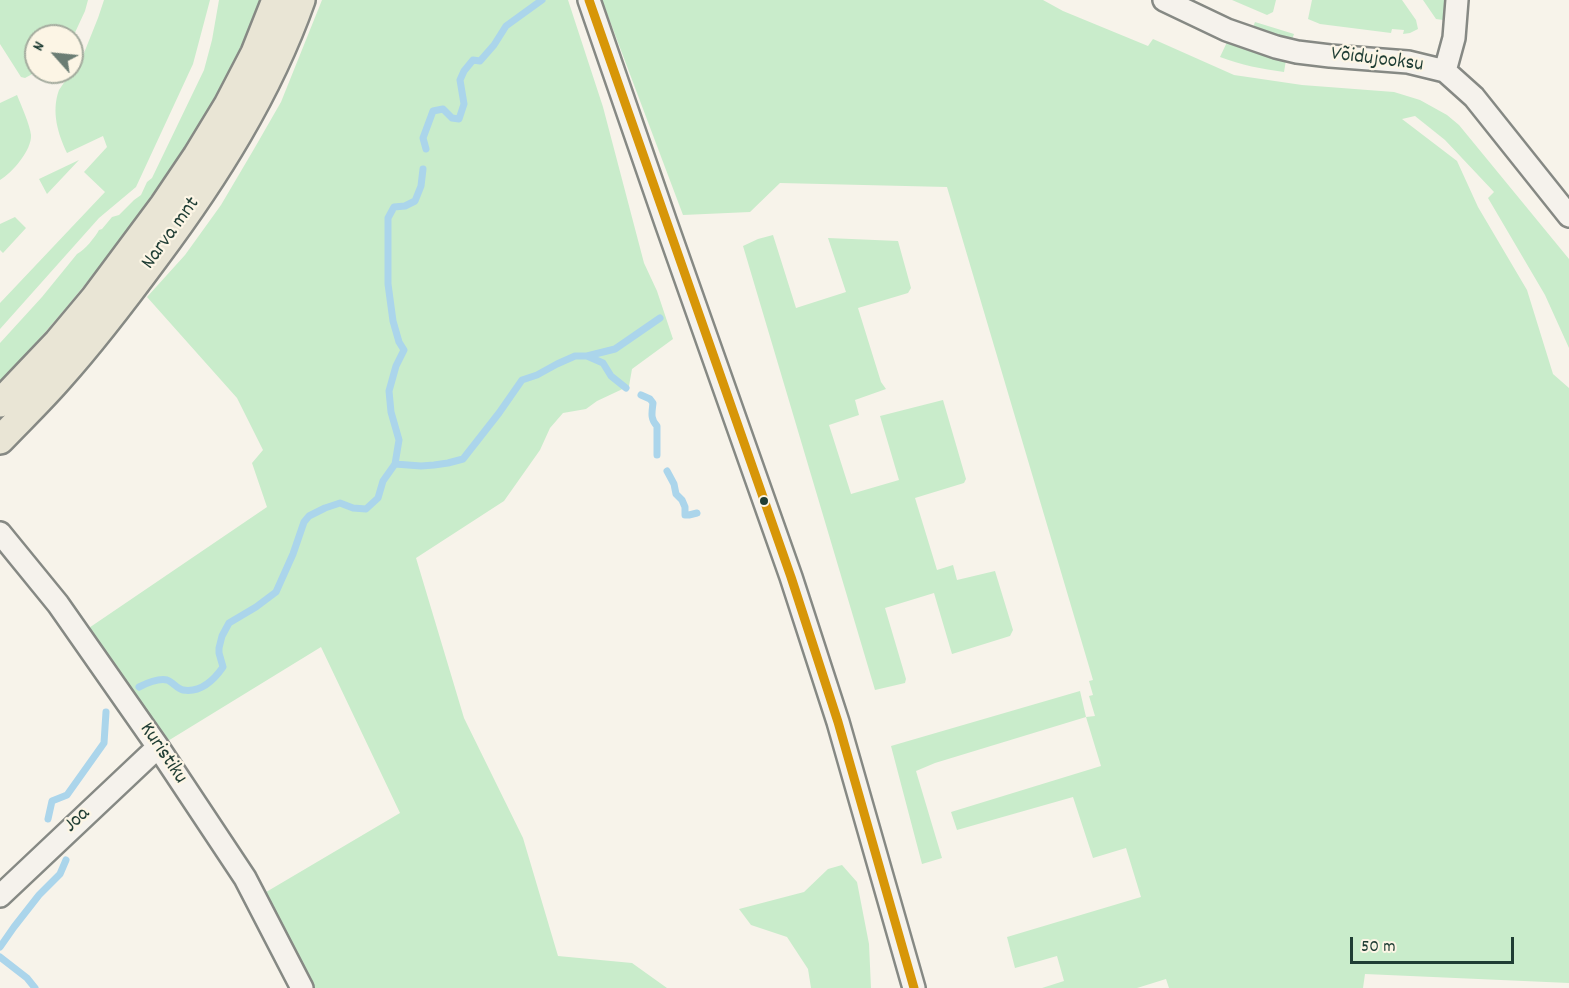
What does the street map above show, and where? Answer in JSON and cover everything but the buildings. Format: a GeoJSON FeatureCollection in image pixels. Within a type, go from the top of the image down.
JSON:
{"type":"FeatureCollection","features":[{"type":"Feature","properties":{"kind":"main road","name":"Narva mnt"},"geometry":{"type":"LineString","coordinates":[[0,403],[58,342],[94,299],[164,205],[228,105],[255,53],[276,0]]}},
{"type":"Feature","properties":{"kind":"main road","name":"Narva mnt"},"geometry":{"type":"LineString","coordinates":[[0,440],[59,378],[119,307],[186,215],[261,95],[301,0]]}},
{"type":"Feature","properties":{"kind":"street"},"geometry":{"type":"LineString","coordinates":[[590,0],[666,223],[792,577],[838,722],[914,988]]}},
{"type":"Feature","properties":{"kind":"street","name":"Võidujooksu"},"geometry":{"type":"LineString","coordinates":[[1164,0],[1227,30],[1274,47],[1330,56],[1408,62],[1445,71],[1474,97],[1569,216]]}},
{"type":"Feature","properties":{"kind":"street"},"geometry":{"type":"LineString","coordinates":[[1445,71],[1454,38],[1457,0]]}},
{"type":"Feature","properties":{"kind":"street","name":"Kuristiku"},"geometry":{"type":"LineString","coordinates":[[0,533],[58,604],[158,747],[245,878],[302,988]]}},
{"type":"Feature","properties":{"kind":"street","name":"Joa"},"geometry":{"type":"LineString","coordinates":[[0,897],[158,747]]}},
{"type":"Feature","properties":{"kind":"green space"},"geometry":{"type":"Polygon","coordinates":[[[0,0],[88,0],[79,24],[24,24],[24,78],[21,77],[0,44],[0,0]]]}},
{"type":"Feature","properties":{"kind":"green space"},"geometry":{"type":"Polygon","coordinates":[[[104,0],[210,0],[193,64],[136,187],[99,218],[0,329],[0,303],[105,192],[84,172],[107,147],[103,136],[67,153],[58,131],[56,115],[57,98],[63,84],[84,84],[84,53],[104,0]]]}},
{"type":"Feature","properties":{"kind":"green space"},"geometry":{"type":"Polygon","coordinates":[[[219,0],[260,0],[241,47],[219,91],[193,134],[127,230],[66,308],[0,382],[0,343],[99,230],[141,195],[147,182],[152,178],[204,70],[219,0]]]}},
{"type":"Feature","properties":{"kind":"green space"},"geometry":{"type":"Polygon","coordinates":[[[322,0],[568,0],[603,107],[644,263],[657,291],[673,339],[632,369],[629,386],[597,401],[586,409],[563,413],[550,428],[540,450],[504,501],[416,558],[464,718],[523,838],[558,956],[632,963],[667,988],[302,988],[256,898],[400,813],[321,647],[158,747],[80,634],[267,507],[252,463],[263,450],[237,398],[147,297],[185,255],[221,205],[254,149],[281,102],[322,0]]]}},
{"type":"Feature","properties":{"kind":"green space"},"geometry":{"type":"Polygon","coordinates":[[[602,0],[1043,0],[1063,11],[1148,46],[1153,39],[1234,75],[1302,85],[1394,92],[1420,100],[1447,115],[1459,125],[1569,259],[1569,348],[1545,295],[1488,198],[1494,192],[1445,140],[1415,116],[1402,119],[1457,161],[1478,207],[1527,290],[1553,374],[1569,388],[1569,983],[1365,974],[1363,988],[1169,988],[1166,979],[1137,988],[1042,988],[1064,981],[1057,956],[1015,968],[1007,937],[1141,897],[1126,848],[1093,858],[1073,797],[957,830],[951,812],[1101,766],[1086,717],[1095,716],[1089,696],[1093,695],[1089,681],[1093,680],[947,187],[780,183],[750,212],[683,215],[602,0]]]}},
{"type":"Feature","properties":{"kind":"green space"},"geometry":{"type":"Polygon","coordinates":[[[1232,0],[1276,0],[1273,12],[1267,15],[1232,0]]]}},
{"type":"Feature","properties":{"kind":"green space"},"geometry":{"type":"Polygon","coordinates":[[[1312,0],[1402,0],[1416,20],[1418,29],[1403,34],[1404,30],[1392,29],[1391,33],[1320,24],[1308,19],[1312,0]]]}},
{"type":"Feature","properties":{"kind":"green space"},"geometry":{"type":"Polygon","coordinates":[[[1423,0],[1445,0],[1443,20],[1436,19],[1423,0]]]}},
{"type":"Feature","properties":{"kind":"green space"},"geometry":{"type":"Polygon","coordinates":[[[1255,22],[1294,34],[1291,42],[1252,30],[1255,22]]]}},
{"type":"Feature","properties":{"kind":"green space"},"geometry":{"type":"Polygon","coordinates":[[[1228,40],[1286,60],[1284,72],[1220,57],[1228,40]]]}},
{"type":"Feature","properties":{"kind":"green space"},"geometry":{"type":"Polygon","coordinates":[[[17,95],[29,126],[30,141],[20,160],[0,180],[0,103],[17,95]]]}},
{"type":"Feature","properties":{"kind":"green space"},"geometry":{"type":"Polygon","coordinates":[[[79,160],[47,194],[39,179],[79,160]]]}},
{"type":"Feature","properties":{"kind":"green space"},"geometry":{"type":"Polygon","coordinates":[[[15,217],[26,228],[3,253],[0,250],[0,224],[15,217]]]}},
{"type":"Feature","properties":{"kind":"green space"},"geometry":{"type":"Polygon","coordinates":[[[773,235],[796,308],[846,292],[828,238],[898,241],[911,288],[908,293],[858,308],[881,382],[886,389],[855,400],[859,415],[829,425],[851,494],[899,480],[880,416],[943,400],[966,479],[964,483],[915,498],[937,570],[953,565],[957,580],[995,571],[1013,630],[1010,636],[952,654],[934,593],[885,608],[906,679],[905,683],[875,690],[743,246],[773,235]]]}},
{"type":"Feature","properties":{"kind":"green space"},"geometry":{"type":"Polygon","coordinates":[[[1080,691],[1086,717],[935,763],[916,771],[942,858],[922,864],[891,746],[1080,691]]]}},
{"type":"Feature","properties":{"kind":"green space"},"geometry":{"type":"Polygon","coordinates":[[[842,865],[857,882],[869,944],[871,988],[811,988],[808,969],[787,937],[751,925],[739,909],[804,892],[828,869],[842,865]]]}},
{"type":"Feature","properties":{"kind":"waterway"},"geometry":{"type":"LineString","coordinates":[[426,149],[423,138],[433,111],[443,109],[452,118],[459,119],[464,104],[460,80],[464,71],[473,60],[480,61],[506,26],[542,0]]}},
{"type":"Feature","properties":{"kind":"waterway"},"geometry":{"type":"LineString","coordinates":[[139,687],[153,681],[164,680],[181,689],[196,690],[211,681],[223,667],[219,648],[229,623],[276,592],[304,522],[309,516],[340,503],[353,508],[366,509],[378,498],[383,481],[395,464],[399,440],[391,412],[389,391],[396,366],[404,350],[399,342],[393,321],[388,284],[388,218],[394,207],[405,206],[415,201],[421,186],[423,169]]}},
{"type":"Feature","properties":{"kind":"waterway"},"geometry":{"type":"LineString","coordinates":[[587,356],[615,349],[660,318]]}},
{"type":"Feature","properties":{"kind":"waterway"},"geometry":{"type":"LineString","coordinates":[[395,464],[421,466],[463,459],[522,380],[575,356],[587,356],[603,363],[611,376],[626,388]]}},
{"type":"Feature","properties":{"kind":"waterway"},"geometry":{"type":"LineString","coordinates":[[641,395],[653,403],[652,418],[657,426],[657,455]]}},
{"type":"Feature","properties":{"kind":"waterway"},"geometry":{"type":"LineString","coordinates":[[667,471],[676,494],[685,507],[685,515],[697,513]]}},
{"type":"Feature","properties":{"kind":"waterway"},"geometry":{"type":"LineString","coordinates":[[48,819],[52,801],[67,795],[104,743],[106,712]]}},
{"type":"Feature","properties":{"kind":"waterway"},"geometry":{"type":"LineString","coordinates":[[0,947],[39,895],[60,874],[66,860]]}},
{"type":"Feature","properties":{"kind":"waterway"},"geometry":{"type":"LineString","coordinates":[[0,957],[27,978],[35,988]]}},
{"type":"Feature","properties":{"kind":"transit line"},"geometry":{"type":"LineString","coordinates":[[589,0],[791,577],[838,722],[914,988]]}}]}
